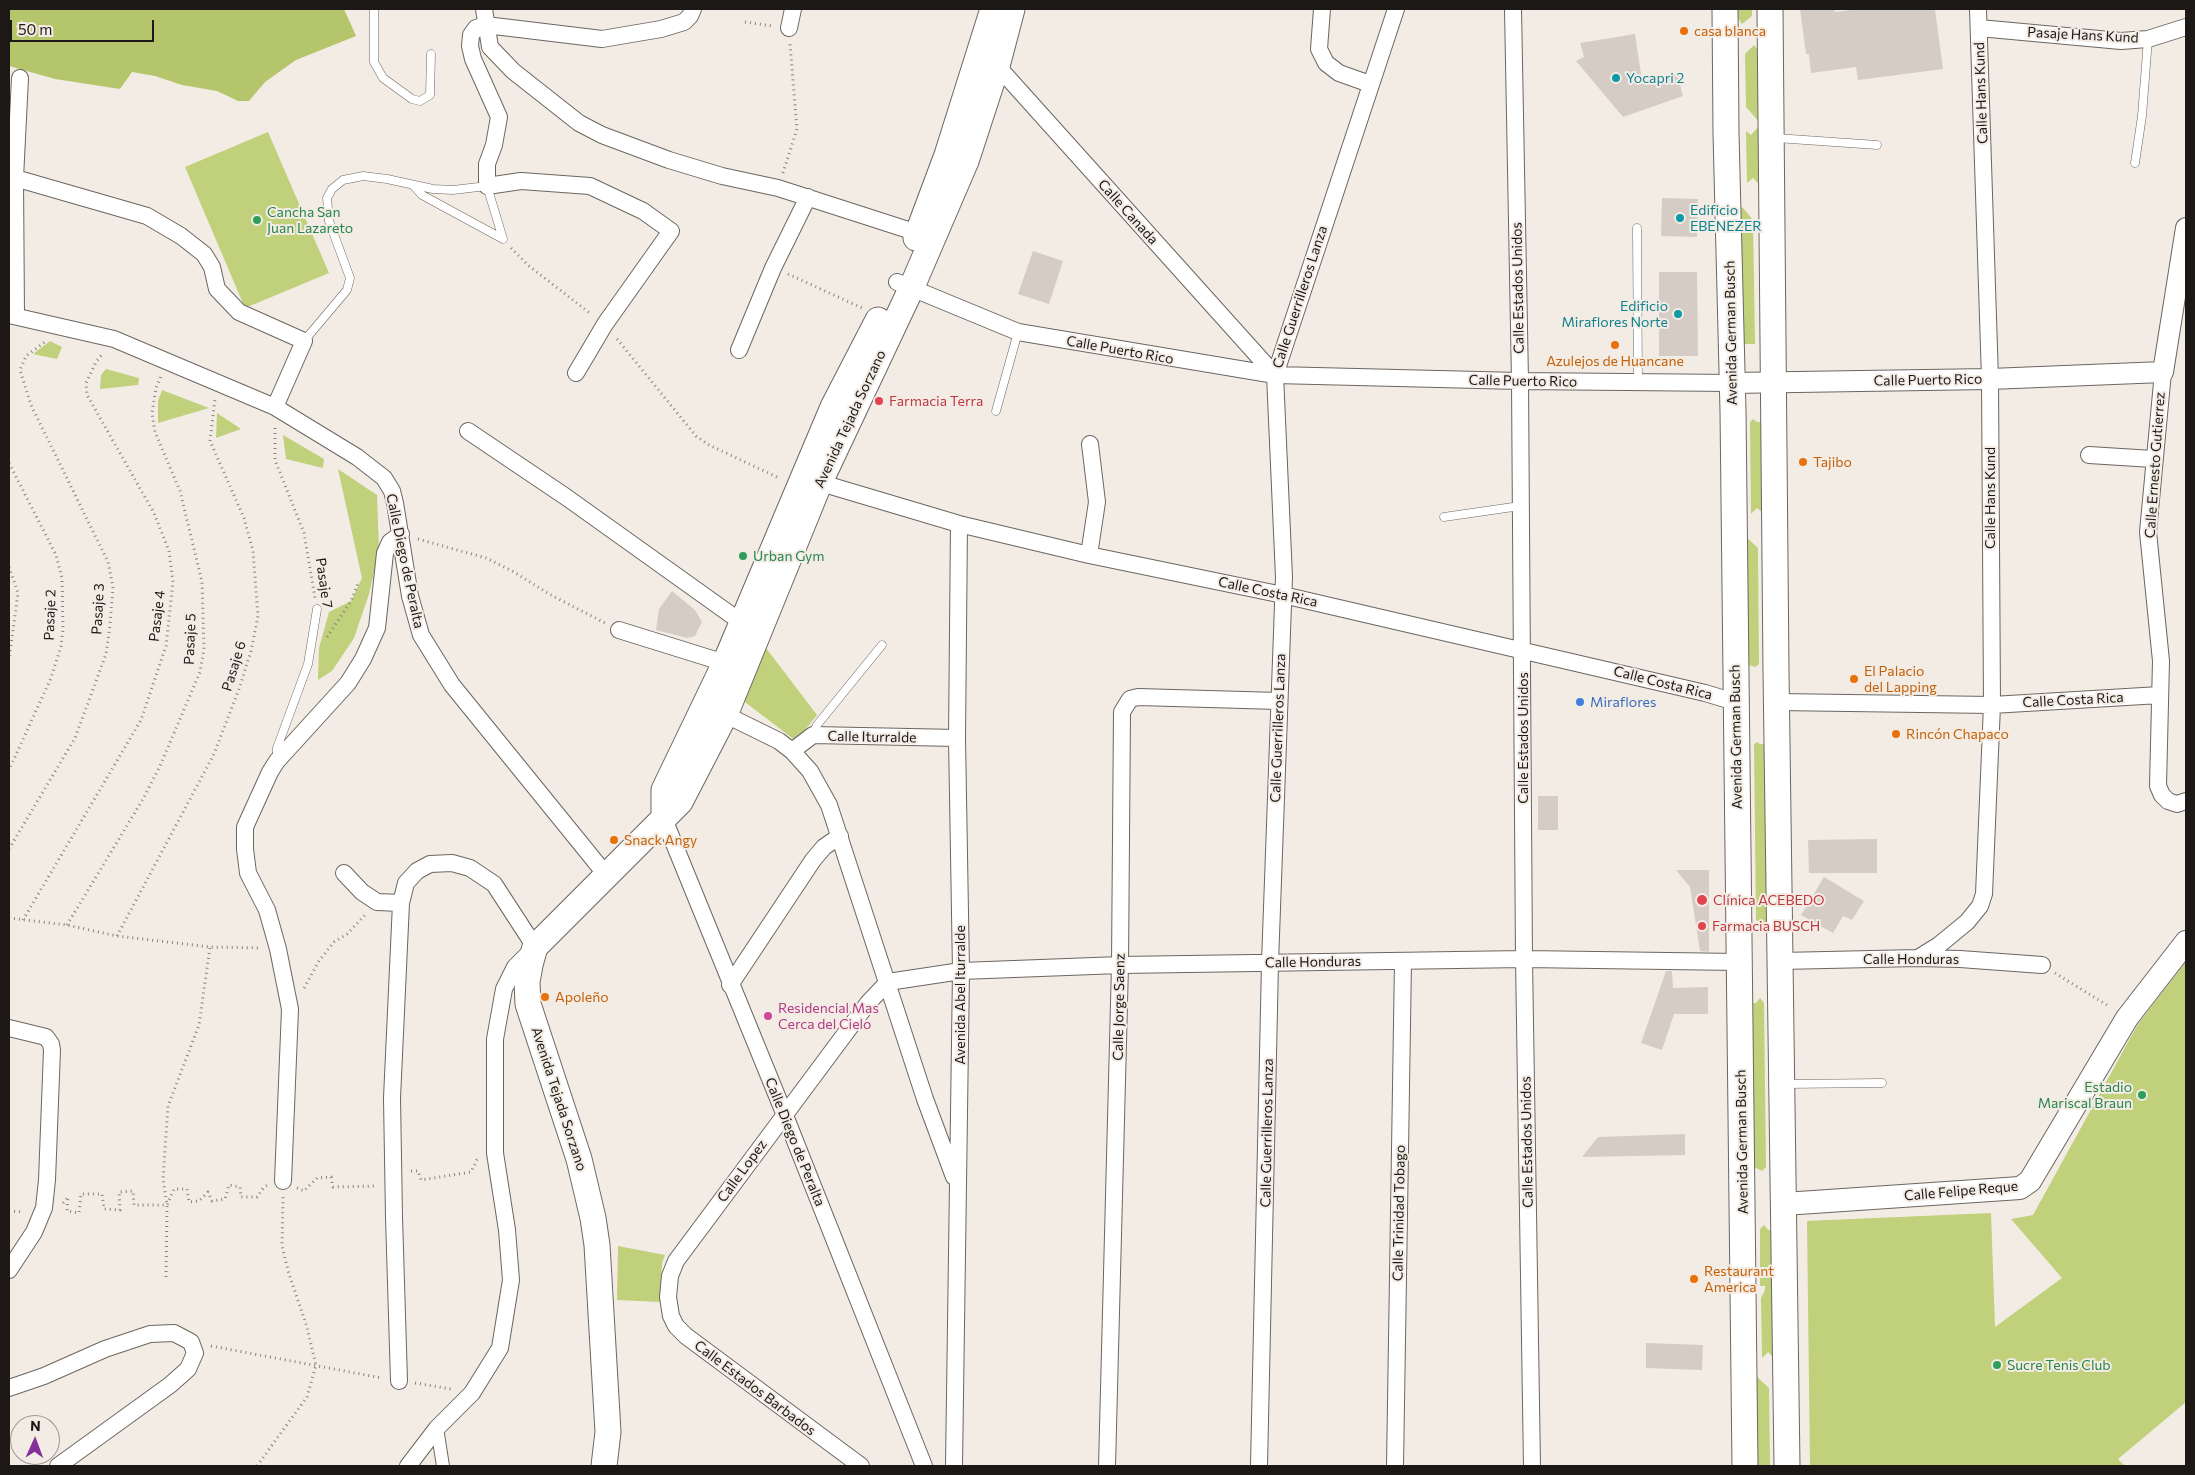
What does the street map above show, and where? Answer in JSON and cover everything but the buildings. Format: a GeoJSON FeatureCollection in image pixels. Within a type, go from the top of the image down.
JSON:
{"type":"FeatureCollection","features":[{"type":"Feature","properties":{"kind":"main road","name":"Avenida Tejada Sorzano"},"geometry":{"type":"LineString","coordinates":[[989,58],[993,9]]}},
{"type":"Feature","properties":{"kind":"main road","name":"Avenida Tejada Sorzano"},"geometry":{"type":"LineString","coordinates":[[715,710],[725,662],[741,622],[807,482],[904,286],[926,236],[947,155],[1012,9]]}},
{"type":"Feature","properties":{"kind":"main road","name":"Avenida German Busch"},"geometry":{"type":"LineString","coordinates":[[1725,9],[1732,383],[1745,1466]]}},
{"type":"Feature","properties":{"kind":"main road"},"geometry":{"type":"LineString","coordinates":[[1770,9],[1787,1466]]}},
{"type":"Feature","properties":{"kind":"main road","name":"Avenida Tejada Sorzano"},"geometry":{"type":"LineString","coordinates":[[664,820],[664,790],[715,710],[807,482],[833,407],[881,316],[904,286]]}},
{"type":"Feature","properties":{"kind":"main road"},"geometry":{"type":"LineString","coordinates":[[1735,702],[1777,702]]}},
{"type":"Feature","properties":{"kind":"main road"},"geometry":{"type":"LineString","coordinates":[[536,947],[664,820]]}},
{"type":"Feature","properties":{"kind":"main road","name":"Calle Felipe Reque"},"geometry":{"type":"LineString","coordinates":[[1784,1204],[2020,1188],[2030,1181],[2127,1018],[2186,942]]}},
{"type":"Feature","properties":{"kind":"main road","name":"Avenida Tejada Sorzano"},"geometry":{"type":"LineString","coordinates":[[536,947],[528,982],[528,1004],[579,1160],[594,1218],[608,1432],[604,1466]]}},
{"type":"Feature","properties":{"kind":"main road"},"geometry":{"type":"LineString","coordinates":[[1739,962],[1781,961]]}},
{"type":"Feature","properties":{"kind":"main road"},"geometry":{"type":"LineString","coordinates":[[1742,1204],[1784,1204]]}},
{"type":"Feature","properties":{"kind":"main road","name":"Avenida Tejada Sorzano"},"geometry":{"type":"LineString","coordinates":[[608,1432],[619,1466]]}},
{"type":"Feature","properties":{"kind":"street"},"geometry":{"type":"LineString","coordinates":[[484,9],[490,47],[493,51],[513,71],[579,123],[669,160],[722,176],[778,188],[926,236]]}},
{"type":"Feature","properties":{"kind":"street"},"geometry":{"type":"LineString","coordinates":[[576,372],[605,324],[671,231],[643,211],[590,186],[521,181],[487,186],[487,164],[494,146],[500,117],[474,58],[470,46],[471,34],[476,28],[486,26],[602,39],[661,29],[684,22],[690,16],[693,9]]}},
{"type":"Feature","properties":{"kind":"street"},"geometry":{"type":"LineString","coordinates":[[789,28],[793,9]]}},
{"type":"Feature","properties":{"kind":"street"},"geometry":{"type":"LineString","coordinates":[[1322,9],[1319,49],[1326,63],[1339,74],[1370,84]]}},
{"type":"Feature","properties":{"kind":"street","name":"Calle Guerrilleros Lanza"},"geometry":{"type":"LineString","coordinates":[[1259,1466],[1270,963],[1284,595],[1275,375],[1396,9]]}},
{"type":"Feature","properties":{"kind":"street","name":"Calle Estados Unidos"},"geometry":{"type":"LineString","coordinates":[[1513,9],[1520,381],[1524,959],[1532,1466]]}},
{"type":"Feature","properties":{"kind":"street","name":"Calle Hans Kund"},"geometry":{"type":"LineString","coordinates":[[1918,958],[1939,945],[1967,922],[1980,906],[1984,894],[1992,704],[1990,379],[1978,9]]}},
{"type":"Feature","properties":{"kind":"street","name":"Pasaje Hans Kund"},"geometry":{"type":"LineString","coordinates":[[1979,28],[2120,41],[2148,39],[2186,27]]}},
{"type":"Feature","properties":{"kind":"street","name":"Calle Canada"},"geometry":{"type":"LineString","coordinates":[[989,58],[1275,375]]}},
{"type":"Feature","properties":{"kind":"street"},"geometry":{"type":"LineString","coordinates":[[12,315],[15,178],[20,78]]}},
{"type":"Feature","properties":{"kind":"street"},"geometry":{"type":"LineString","coordinates":[[15,178],[147,216],[181,236],[204,254],[212,267],[217,289],[239,312],[304,341],[275,407]]}},
{"type":"Feature","properties":{"kind":"street"},"geometry":{"type":"LineString","coordinates":[[739,350],[773,268],[808,197]]}},
{"type":"Feature","properties":{"kind":"street","name":"Calle Ernesto Gutierrez"},"geometry":{"type":"LineString","coordinates":[[2186,228],[2183,261],[2162,372],[2148,532],[2161,661],[2158,786],[2162,795],[2168,801],[2177,804],[2186,801]]}},
{"type":"Feature","properties":{"kind":"street","name":"Calle Puerto Rico"},"geometry":{"type":"LineString","coordinates":[[904,286],[1018,332],[1275,375],[1520,381],[1732,383],[1990,379],[2162,372]]}},
{"type":"Feature","properties":{"kind":"street","name":"Calle Diego de Peralta"},"geometry":{"type":"LineString","coordinates":[[12,315],[114,338],[275,407],[357,457],[384,478],[392,491],[415,618],[421,635],[438,666],[607,876]]}},
{"type":"Feature","properties":{"kind":"street"},"geometry":{"type":"LineString","coordinates":[[468,431],[566,497],[741,622]]}},
{"type":"Feature","properties":{"kind":"street"},"geometry":{"type":"LineString","coordinates":[[1089,555],[1097,502],[1090,444]]}},
{"type":"Feature","properties":{"kind":"street"},"geometry":{"type":"LineString","coordinates":[[2089,455],[2153,459]]}},
{"type":"Feature","properties":{"kind":"street","name":"Calle Costa Rica"},"geometry":{"type":"LineString","coordinates":[[807,482],[959,524],[1089,555],[1284,595],[1705,693],[1735,702]]}},
{"type":"Feature","properties":{"kind":"street","name":"Avenida Abel Iturralde"},"geometry":{"type":"LineString","coordinates":[[954,1466],[961,971],[957,738],[959,524]]}},
{"type":"Feature","properties":{"kind":"street"},"geometry":{"type":"LineString","coordinates":[[283,1181],[290,1010],[278,949],[267,910],[248,873],[245,848],[246,827],[270,772],[277,761],[348,683],[363,659],[377,628],[385,553],[390,542],[401,534]]}},
{"type":"Feature","properties":{"kind":"street"},"geometry":{"type":"LineString","coordinates":[[619,630],[725,662]]}},
{"type":"Feature","properties":{"kind":"street","name":"Calle Costa Rica"},"geometry":{"type":"LineString","coordinates":[[1777,702],[1992,704],[2160,695]]}},
{"type":"Feature","properties":{"kind":"street","name":"Calle Jorge Saenz"},"geometry":{"type":"LineString","coordinates":[[1107,1466],[1120,965],[1120,721],[1125,705],[1130,699],[1138,697],[1279,701]]}},
{"type":"Feature","properties":{"kind":"street"},"geometry":{"type":"LineString","coordinates":[[715,710],[779,741],[792,751],[810,771],[828,805],[840,836],[925,1099],[958,1185]]}},
{"type":"Feature","properties":{"kind":"street","name":"Calle Iturralde"},"geometry":{"type":"LineString","coordinates":[[792,751],[813,735],[957,738]]}},
{"type":"Feature","properties":{"kind":"street","name":"Calle Diego de Peralta"},"geometry":{"type":"LineString","coordinates":[[664,820],[784,1113],[924,1466]]}},
{"type":"Feature","properties":{"kind":"street"},"geometry":{"type":"LineString","coordinates":[[730,985],[813,860],[824,847],[840,836]]}},
{"type":"Feature","properties":{"kind":"street"},"geometry":{"type":"LineString","coordinates":[[399,1381],[392,1098],[400,904],[406,883],[417,872],[430,864],[452,863],[470,868],[494,884],[536,947],[515,967],[504,990],[495,1039],[495,1153],[507,1230],[511,1280],[500,1348],[472,1393],[437,1428],[408,1466]]}},
{"type":"Feature","properties":{"kind":"street"},"geometry":{"type":"LineString","coordinates":[[344,873],[362,892],[376,902],[400,904]]}},
{"type":"Feature","properties":{"kind":"street","name":"Calle Honduras"},"geometry":{"type":"LineString","coordinates":[[1781,961],[1918,958],[2042,965]]}},
{"type":"Feature","properties":{"kind":"street","name":"Calle Honduras"},"geometry":{"type":"LineString","coordinates":[[888,982],[961,971],[1120,965],[1524,959],[1739,962]]}},
{"type":"Feature","properties":{"kind":"street","name":"Calle Trinidad Tobago"},"geometry":{"type":"LineString","coordinates":[[1395,1466],[1403,960]]}},
{"type":"Feature","properties":{"kind":"street","name":"Calle Lopez"},"geometry":{"type":"LineString","coordinates":[[668,1297],[670,1276],[676,1261],[784,1113],[868,1003],[888,982]]}},
{"type":"Feature","properties":{"kind":"street"},"geometry":{"type":"LineString","coordinates":[[9,1028],[46,1037],[52,1044],[47,1180],[44,1208],[34,1232],[9,1270]]}},
{"type":"Feature","properties":{"kind":"street","name":"Calle Estados Barbados"},"geometry":{"type":"LineString","coordinates":[[668,1297],[671,1316],[676,1326],[686,1336],[861,1466]]}},
{"type":"Feature","properties":{"kind":"street"},"geometry":{"type":"LineString","coordinates":[[9,1388],[44,1376],[105,1349],[150,1334],[174,1333],[191,1342],[195,1353],[188,1369],[176,1380],[58,1466]]}},
{"type":"Feature","properties":{"kind":"street"},"geometry":{"type":"LineString","coordinates":[[437,1428],[443,1466]]}},
{"type":"Feature","properties":{"kind":"lane"},"geometry":{"type":"LineString","coordinates":[[374,9],[374,62],[383,78],[412,99],[420,101],[430,95],[431,54]]}},
{"type":"Feature","properties":{"kind":"lane"},"geometry":{"type":"LineString","coordinates":[[2135,162],[2142,116],[2148,39]]}},
{"type":"Feature","properties":{"kind":"lane"},"geometry":{"type":"LineString","coordinates":[[1771,138],[1877,145]]}},
{"type":"Feature","properties":{"kind":"lane"},"geometry":{"type":"LineString","coordinates":[[304,341],[347,290],[350,278],[329,221],[327,198],[332,189],[343,180],[363,176],[433,189],[452,190],[487,186],[503,239]]}},
{"type":"Feature","properties":{"kind":"lane"},"geometry":{"type":"LineString","coordinates":[[413,185],[422,195],[503,239]]}},
{"type":"Feature","properties":{"kind":"lane"},"geometry":{"type":"LineString","coordinates":[[1637,228],[1638,383]]}},
{"type":"Feature","properties":{"kind":"lane"},"geometry":{"type":"LineString","coordinates":[[996,411],[1018,332]]}},
{"type":"Feature","properties":{"kind":"lane"},"geometry":{"type":"LineString","coordinates":[[1444,516],[1520,506]]}},
{"type":"Feature","properties":{"kind":"lane","name":"Pasaje 7"},"geometry":{"type":"LineString","coordinates":[[277,761],[276,748],[308,664],[317,609]]}},
{"type":"Feature","properties":{"kind":"lane"},"geometry":{"type":"LineString","coordinates":[[813,735],[817,725],[882,645]]}},
{"type":"Feature","properties":{"kind":"lane"},"geometry":{"type":"LineString","coordinates":[[1783,1084],[1882,1083]]}},
{"type":"Feature","properties":{"kind":"path"},"geometry":{"type":"LineString","coordinates":[[745,22],[789,28],[797,129],[778,188]]}},
{"type":"Feature","properties":{"kind":"path"},"geometry":{"type":"LineString","coordinates":[[503,239],[529,266],[605,324],[696,436],[709,445],[807,482]]}},
{"type":"Feature","properties":{"kind":"path"},"geometry":{"type":"LineString","coordinates":[[773,268],[881,316]]}},
{"type":"Feature","properties":{"kind":"path","name":"Pasaje 3"},"geometry":{"type":"LineString","coordinates":[[9,849],[75,738],[106,654],[110,625],[113,587],[108,562],[31,405],[20,370],[26,356],[64,326]]}},
{"type":"Feature","properties":{"kind":"path","name":"Pasaje 4"},"geometry":{"type":"LineString","coordinates":[[23,920],[141,720],[166,646],[173,582],[169,550],[154,513],[87,395],[86,383],[96,362],[114,338]]}},
{"type":"Feature","properties":{"kind":"path","name":"Pasaje 5"},"geometry":{"type":"LineString","coordinates":[[67,925],[143,799],[160,766],[200,672],[204,649],[202,582],[180,491],[155,432],[152,413],[156,388],[168,362]]}},
{"type":"Feature","properties":{"kind":"path","name":"Pasaje 6"},"geometry":{"type":"LineString","coordinates":[[117,936],[214,754],[240,689],[251,651],[258,616],[253,551],[244,518],[210,440],[212,410],[219,384]]}},
{"type":"Feature","properties":{"kind":"path","name":"Pasaje 7"},"geometry":{"type":"LineString","coordinates":[[275,407],[275,460],[304,533],[317,609]]}},
{"type":"Feature","properties":{"kind":"path","name":"Pasaje 2"},"geometry":{"type":"LineString","coordinates":[[9,462],[56,554],[62,578],[64,629],[51,678],[9,770]]}},
{"type":"Feature","properties":{"kind":"path"},"geometry":{"type":"LineString","coordinates":[[401,534],[486,558],[514,572],[549,594],[619,630]]}},
{"type":"Feature","properties":{"kind":"path"},"geometry":{"type":"LineString","coordinates":[[9,567],[18,593],[9,660]]}},
{"type":"Feature","properties":{"kind":"path"},"geometry":{"type":"LineString","coordinates":[[308,664],[339,621],[351,601],[359,581]]}},
{"type":"Feature","properties":{"kind":"path"},"geometry":{"type":"LineString","coordinates":[[290,1010],[319,961],[334,942],[347,934],[376,902]]}},
{"type":"Feature","properties":{"kind":"path"},"geometry":{"type":"LineString","coordinates":[[9,918],[67,925],[117,936],[210,947],[278,949]]}},
{"type":"Feature","properties":{"kind":"path"},"geometry":{"type":"LineString","coordinates":[[166,1277],[167,1205],[163,1179],[168,1106],[199,1025],[210,947]]}},
{"type":"Feature","properties":{"kind":"path"},"geometry":{"type":"LineString","coordinates":[[2042,965],[2127,1018]]}},
{"type":"Feature","properties":{"kind":"path"},"geometry":{"type":"LineString","coordinates":[[167,1205],[174,1189],[187,1189],[189,1202],[199,1201],[208,1192],[212,1201],[225,1199],[229,1185],[240,1187],[240,1197],[256,1197],[264,1187],[283,1181],[304,1191],[317,1178],[331,1177],[333,1187],[393,1185],[405,1183],[406,1171],[418,1171],[421,1180],[471,1172],[477,1160],[495,1153]]}},
{"type":"Feature","properties":{"kind":"path"},"geometry":{"type":"LineString","coordinates":[[257,1466],[308,1397],[316,1366],[306,1324],[289,1274],[282,1246],[283,1181]]}},
{"type":"Feature","properties":{"kind":"path"},"geometry":{"type":"LineString","coordinates":[[44,1208],[60,1206],[68,1198],[68,1211],[80,1213],[81,1194],[102,1194],[104,1209],[120,1210],[119,1192],[133,1191],[134,1205],[167,1205]]}},
{"type":"Feature","properties":{"kind":"path"},"geometry":{"type":"LineString","coordinates":[[191,1342],[472,1393]]}},
{"type":"Feature","properties":{"kind":"green space"},"geometry":{"type":"Polygon","coordinates":[[[9,9],[344,9],[356,36],[296,60],[265,82],[249,101],[238,101],[217,91],[182,85],[155,76],[132,72],[120,89],[55,79],[9,66],[9,9]]]}},
{"type":"Feature","properties":{"kind":"green space"},"geometry":{"type":"Polygon","coordinates":[[[1738,9],[1752,9],[1752,16],[1742,24],[1738,18],[1738,9]]]}},
{"type":"Feature","properties":{"kind":"green space"},"geometry":{"type":"Polygon","coordinates":[[[1754,45],[1759,51],[1760,123],[1746,107],[1745,54],[1754,45]]]}},
{"type":"Feature","properties":{"kind":"green space"},"geometry":{"type":"Polygon","coordinates":[[[1760,125],[1760,185],[1753,178],[1747,183],[1746,131],[1751,135],[1760,125]]]}},
{"type":"Feature","properties":{"kind":"green space","name":"Cancha San Juan Lazareto"},"geometry":{"type":"Polygon","coordinates":[[[268,132],[329,273],[245,308],[185,167],[268,132]]]}},
{"type":"Feature","properties":{"kind":"green space"},"geometry":{"type":"Polygon","coordinates":[[[1741,207],[1753,220],[1755,344],[1742,344],[1741,207]]]}},
{"type":"Feature","properties":{"kind":"green space"},"geometry":{"type":"Polygon","coordinates":[[[50,341],[62,347],[57,359],[33,354],[50,341]]]}},
{"type":"Feature","properties":{"kind":"green space"},"geometry":{"type":"Polygon","coordinates":[[[106,369],[139,378],[138,385],[100,389],[101,375],[106,369]]]}},
{"type":"Feature","properties":{"kind":"green space"},"geometry":{"type":"Polygon","coordinates":[[[162,390],[209,408],[158,423],[158,401],[162,390]]]}},
{"type":"Feature","properties":{"kind":"green space"},"geometry":{"type":"Polygon","coordinates":[[[217,413],[241,429],[216,438],[217,413]]]}},
{"type":"Feature","properties":{"kind":"green space"},"geometry":{"type":"Polygon","coordinates":[[[1753,419],[1757,422],[1763,422],[1764,514],[1757,508],[1751,514],[1750,422],[1753,419]]]}},
{"type":"Feature","properties":{"kind":"green space"},"geometry":{"type":"Polygon","coordinates":[[[283,435],[324,459],[323,468],[286,459],[283,435]]]}},
{"type":"Feature","properties":{"kind":"green space"},"geometry":{"type":"Polygon","coordinates":[[[338,469],[377,495],[379,550],[369,594],[354,638],[332,671],[318,680],[319,648],[329,612],[351,601],[362,578],[338,469]]]}},
{"type":"Feature","properties":{"kind":"green space"},"geometry":{"type":"Polygon","coordinates":[[[1745,536],[1758,548],[1759,664],[1755,667],[1746,664],[1745,536]]]}},
{"type":"Feature","properties":{"kind":"green space"},"geometry":{"type":"Polygon","coordinates":[[[766,648],[817,715],[796,741],[741,699],[766,648]]]}},
{"type":"Feature","properties":{"kind":"green space"},"geometry":{"type":"Polygon","coordinates":[[[1757,742],[1766,744],[1769,920],[1763,924],[1756,920],[1754,744],[1757,742]]]}},
{"type":"Feature","properties":{"kind":"green space","name":"Sucre Tenis Club"},"geometry":{"type":"Polygon","coordinates":[[[2186,962],[2186,1402],[2118,1459],[2125,1466],[1810,1466],[1807,1221],[1991,1213],[1995,1327],[2062,1278],[2011,1219],[2033,1215],[2138,1024],[2186,962]]]}},
{"type":"Feature","properties":{"kind":"green space"},"geometry":{"type":"Polygon","coordinates":[[[1760,998],[1764,1003],[1766,1167],[1762,1171],[1754,1167],[1750,1003],[1756,1003],[1760,998]]]}},
{"type":"Feature","properties":{"kind":"green space"},"geometry":{"type":"Polygon","coordinates":[[[1764,1225],[1768,1230],[1773,1230],[1775,1359],[1768,1352],[1762,1358],[1761,1298],[1765,1286],[1760,1286],[1760,1229],[1764,1225]]]}},
{"type":"Feature","properties":{"kind":"green space"},"geometry":{"type":"Polygon","coordinates":[[[618,1246],[665,1255],[662,1263],[660,1302],[617,1300],[618,1246]]]}},
{"type":"Feature","properties":{"kind":"green space"},"geometry":{"type":"Polygon","coordinates":[[[1755,1375],[1769,1388],[1770,1466],[1756,1466],[1755,1375]]]}},
{"type":"Feature","properties":{"kind":"place","name":"casa blanca"},"geometry":{"type":"Point","coordinates":[1684,31]}},
{"type":"Feature","properties":{"kind":"place","name":"Yocapri 2"},"geometry":{"type":"Point","coordinates":[1616,78]}},
{"type":"Feature","properties":{"kind":"place","name":"Edificio EBENEZER"},"geometry":{"type":"Point","coordinates":[1680,218]}},
{"type":"Feature","properties":{"kind":"place","name":"Cancha San Juan Lazareto"},"geometry":{"type":"Point","coordinates":[257,220]}},
{"type":"Feature","properties":{"kind":"place","name":"Edificio Miraflores Norte"},"geometry":{"type":"Point","coordinates":[1678,314]}},
{"type":"Feature","properties":{"kind":"place","name":"Azulejos de Huancane"},"geometry":{"type":"Point","coordinates":[1615,345]}},
{"type":"Feature","properties":{"kind":"place","name":"Farmacia Terra"},"geometry":{"type":"Point","coordinates":[879,401]}},
{"type":"Feature","properties":{"kind":"place","name":"Tajibo"},"geometry":{"type":"Point","coordinates":[1803,462]}},
{"type":"Feature","properties":{"kind":"place","name":"Urban Gym"},"geometry":{"type":"Point","coordinates":[743,556]}},
{"type":"Feature","properties":{"kind":"place","name":"El Palacio del Lapping"},"geometry":{"type":"Point","coordinates":[1854,679]}},
{"type":"Feature","properties":{"kind":"place","name":"Miraflores"},"geometry":{"type":"Point","coordinates":[1580,702]}},
{"type":"Feature","properties":{"kind":"place","name":"Rincón Chapaco"},"geometry":{"type":"Point","coordinates":[1896,734]}},
{"type":"Feature","properties":{"kind":"place","name":"Snack Angy"},"geometry":{"type":"Point","coordinates":[614,840]}},
{"type":"Feature","properties":{"kind":"place","name":"Clínica ACEBEDO"},"geometry":{"type":"Point","coordinates":[1702,900]}},
{"type":"Feature","properties":{"kind":"place","name":"Farmacia BUSCH"},"geometry":{"type":"Point","coordinates":[1702,926]}},
{"type":"Feature","properties":{"kind":"place","name":"Apoleño"},"geometry":{"type":"Point","coordinates":[545,997]}},
{"type":"Feature","properties":{"kind":"place","name":"Residencial Mas Cerca del Cielo"},"geometry":{"type":"Point","coordinates":[768,1016]}},
{"type":"Feature","properties":{"kind":"place","name":"Estadio Mariscal Braun"},"geometry":{"type":"Point","coordinates":[2142,1095]}},
{"type":"Feature","properties":{"kind":"place","name":"Restaurant America"},"geometry":{"type":"Point","coordinates":[1694,1279]}},
{"type":"Feature","properties":{"kind":"place","name":"Sucre Tenis Club"},"geometry":{"type":"Point","coordinates":[1997,1365]}}]}
